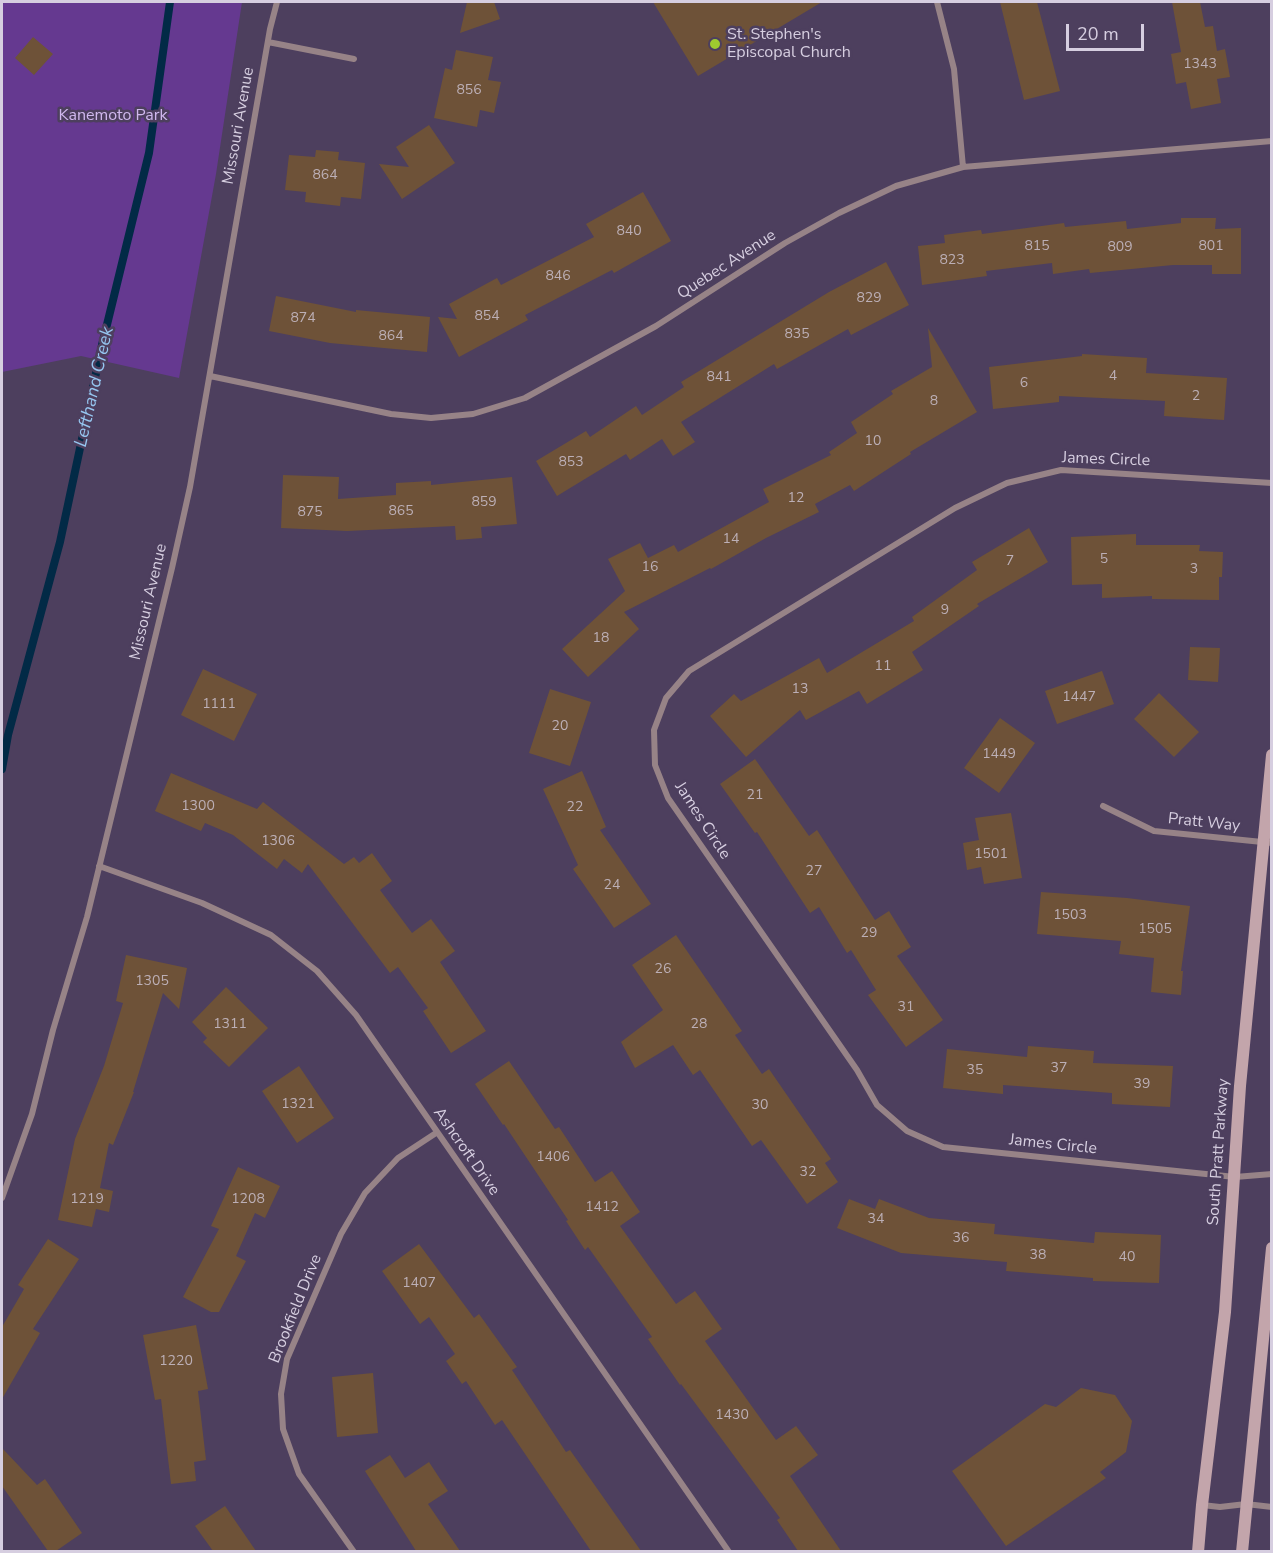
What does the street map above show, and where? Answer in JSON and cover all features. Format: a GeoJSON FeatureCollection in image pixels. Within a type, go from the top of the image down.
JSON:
{"type":"FeatureCollection","features":[{"type":"Feature","properties":{"kind":"street","name":"Missouri Avenue"},"geometry":{"type":"LineString","coordinates":[[2,1198],[32,1114],[53,1030],[87,917],[172,568],[190,487],[277,2]]}},
{"type":"Feature","properties":{"kind":"street"},"geometry":{"type":"LineString","coordinates":[[937,2],[954,69],[963,167]]}},
{"type":"Feature","properties":{"kind":"street"},"geometry":{"type":"LineString","coordinates":[[268,42],[354,59]]}},
{"type":"Feature","properties":{"kind":"street","name":"Quebec Avenue"},"geometry":{"type":"LineString","coordinates":[[210,376],[391,414],[431,418],[473,414],[525,398],[656,326],[785,243],[839,213],[896,186],[963,167],[1272,141]]}},
{"type":"Feature","properties":{"kind":"street","name":"James Circle"},"geometry":{"type":"LineString","coordinates":[[1272,483],[1061,470],[1007,483],[955,508],[689,671],[666,698],[654,730],[655,765],[668,798],[857,1070],[877,1105],[907,1131],[943,1147],[1234,1177],[1272,1174]]}},
{"type":"Feature","properties":{"kind":"street","name":"South Pratt Parkway"},"geometry":{"type":"LineString","coordinates":[[1198,1551],[1225,1312],[1240,1086],[1268,842],[1272,755]]}},
{"type":"Feature","properties":{"kind":"street","name":"Pratt Way"},"geometry":{"type":"LineString","coordinates":[[1104,806],[1154,831],[1268,842]]}},
{"type":"Feature","properties":{"kind":"street","name":"Ashcroft Drive"},"geometry":{"type":"LineString","coordinates":[[99,866],[202,903],[271,935],[317,971],[356,1015],[729,1551]]}},
{"type":"Feature","properties":{"kind":"street","name":"Brookfield Drive"},"geometry":{"type":"LineString","coordinates":[[354,1551],[299,1474],[283,1429],[281,1394],[287,1359],[341,1234],[365,1193],[398,1158],[436,1133]]}},
{"type":"Feature","properties":{"kind":"street"},"geometry":{"type":"LineString","coordinates":[[1242,1551],[1272,1248]]}},
{"type":"Feature","properties":{"kind":"street"},"geometry":{"type":"LineString","coordinates":[[1202,1505],[1220,1507],[1246,1504],[1272,1507]]}},
{"type":"Feature","properties":{"kind":"green space","name":"Kanemoto Park"},"geometry":{"type":"Polygon","coordinates":[[[2,2],[242,2],[216,174],[179,378],[81,356],[2,372],[2,2]]]}},
{"type":"Feature","properties":{"kind":"building"},"geometry":{"type":"Polygon","coordinates":[[[467,2],[494,2],[500,19],[460,33],[467,2]]]}},
{"type":"Feature","properties":{"kind":"building","name":"St. Stephen's Episcopal Church"},"geometry":{"type":"Polygon","coordinates":[[[653,2],[822,2],[698,76],[653,2]]]}},
{"type":"Feature","properties":{"kind":"building"},"geometry":{"type":"Polygon","coordinates":[[[1000,2],[1037,2],[1060,91],[1024,100],[1000,2]]]}},
{"type":"Feature","properties":{"kind":"building"},"geometry":{"type":"Polygon","coordinates":[[[1172,2],[1200,2],[1205,27],[1213,26],[1217,51],[1225,49],[1230,77],[1217,79],[1221,103],[1191,109],[1186,82],[1176,84],[1171,54],[1181,52],[1172,2]]]}},
{"type":"Feature","properties":{"kind":"building"},"geometry":{"type":"Polygon","coordinates":[[[33,37],[53,54],[34,75],[15,58],[33,37]]]}},
{"type":"Feature","properties":{"kind":"building"},"geometry":{"type":"Polygon","coordinates":[[[456,50],[493,57],[488,80],[501,82],[494,113],[480,110],[477,127],[434,118],[445,68],[452,70],[456,50]]]}},
{"type":"Feature","properties":{"kind":"building"},"geometry":{"type":"Polygon","coordinates":[[[429,125],[455,163],[402,199],[379,164],[409,167],[396,147],[429,125]]]}},
{"type":"Feature","properties":{"kind":"building"},"geometry":{"type":"Polygon","coordinates":[[[316,150],[339,152],[338,160],[365,163],[361,199],[341,197],[340,206],[305,202],[306,192],[285,190],[289,155],[315,157],[316,150]]]}},
{"type":"Feature","properties":{"kind":"building"},"geometry":{"type":"Polygon","coordinates":[[[643,192],[671,241],[614,273],[612,270],[525,315],[528,320],[459,357],[438,317],[457,319],[449,304],[497,278],[501,285],[594,237],[586,224],[643,192]]]}},
{"type":"Feature","properties":{"kind":"building"},"geometry":{"type":"Polygon","coordinates":[[[1181,218],[1216,218],[1215,229],[1241,228],[1241,274],[1212,274],[1212,265],[1173,265],[1090,273],[1089,269],[1053,274],[1052,263],[986,271],[987,276],[922,285],[918,246],[945,243],[944,235],[981,230],[982,234],[1064,223],[1065,227],[1126,221],[1127,229],[1181,223],[1181,218]]]}},
{"type":"Feature","properties":{"kind":"building"},"geometry":{"type":"Polygon","coordinates":[[[886,262],[909,305],[851,335],[848,329],[777,369],[774,364],[681,422],[695,442],[673,456],[662,439],[630,460],[626,454],[557,496],[536,461],[586,431],[590,437],[636,406],[642,415],[684,387],[681,382],[829,292],[886,262]]]}},
{"type":"Feature","properties":{"kind":"building"},"geometry":{"type":"Polygon","coordinates":[[[276,296],[356,312],[356,310],[430,317],[427,352],[330,343],[269,331],[276,296]]]}},
{"type":"Feature","properties":{"kind":"building"},"geometry":{"type":"Polygon","coordinates":[[[928,328],[977,412],[910,452],[911,454],[854,491],[850,485],[815,504],[819,512],[624,612],[639,629],[588,677],[562,649],[625,591],[608,559],[640,543],[648,558],[674,545],[678,552],[769,502],[763,489],[831,455],[829,452],[857,433],[851,422],[893,394],[891,391],[932,367],[928,328]]]}},
{"type":"Feature","properties":{"kind":"building"},"geometry":{"type":"Polygon","coordinates":[[[1082,354],[1147,358],[1146,373],[1227,378],[1224,420],[1164,416],[1165,401],[1059,396],[1059,402],[993,409],[989,367],[1082,356],[1082,354]]]}},
{"type":"Feature","properties":{"kind":"building"},"geometry":{"type":"Polygon","coordinates":[[[283,475],[339,477],[338,499],[396,495],[396,483],[431,481],[431,485],[512,477],[517,524],[481,527],[482,538],[456,540],[455,526],[347,531],[281,528],[283,475]]]}},
{"type":"Feature","properties":{"kind":"building"},"geometry":{"type":"Polygon","coordinates":[[[1029,528],[1048,562],[977,604],[979,606],[912,652],[923,670],[867,704],[859,691],[806,720],[800,710],[746,757],[710,716],[734,694],[741,701],[819,658],[827,673],[914,621],[912,617],[977,570],[972,562],[1029,528]]]}},
{"type":"Feature","properties":{"kind":"building"},"geometry":{"type":"Polygon","coordinates":[[[1136,534],[1136,545],[1200,545],[1199,551],[1223,552],[1222,577],[1219,577],[1219,600],[1152,599],[1152,596],[1102,598],[1102,584],[1072,585],[1071,537],[1136,534]]]}},
{"type":"Feature","properties":{"kind":"building"},"geometry":{"type":"Polygon","coordinates":[[[1190,647],[1220,648],[1218,682],[1188,680],[1190,647]]]}},
{"type":"Feature","properties":{"kind":"building"},"geometry":{"type":"Polygon","coordinates":[[[203,669],[257,694],[234,741],[181,715],[203,669]]]}},
{"type":"Feature","properties":{"kind":"building"},"geometry":{"type":"Polygon","coordinates":[[[1102,671],[1114,704],[1057,724],[1045,691],[1102,671]]]}},
{"type":"Feature","properties":{"kind":"building"},"geometry":{"type":"Polygon","coordinates":[[[550,689],[591,702],[570,766],[529,753],[550,689]]]}},
{"type":"Feature","properties":{"kind":"building"},"geometry":{"type":"Polygon","coordinates":[[[1159,693],[1199,732],[1174,757],[1134,719],[1159,693]]]}},
{"type":"Feature","properties":{"kind":"building"},"geometry":{"type":"Polygon","coordinates":[[[1000,718],[1035,743],[999,793],[964,768],[1000,718]]]}},
{"type":"Feature","properties":{"kind":"building"},"geometry":{"type":"Polygon","coordinates":[[[755,759],[809,836],[817,830],[875,920],[889,911],[911,947],[897,956],[943,1020],[906,1047],[868,995],[876,990],[851,950],[847,953],[819,907],[810,913],[757,832],[755,833],[720,784],[755,759]]]}},
{"type":"Feature","properties":{"kind":"building"},"geometry":{"type":"Polygon","coordinates":[[[582,771],[606,827],[600,830],[651,904],[614,928],[573,869],[578,865],[543,789],[582,771]]]}},
{"type":"Feature","properties":{"kind":"building"},"geometry":{"type":"Polygon","coordinates":[[[171,773],[257,809],[263,802],[344,864],[354,857],[359,863],[372,853],[392,881],[380,890],[412,933],[431,919],[455,951],[440,962],[486,1031],[451,1053],[423,1011],[428,1008],[398,967],[390,973],[308,864],[302,873],[284,859],[277,869],[233,835],[205,823],[201,831],[155,811],[171,773]]]}},
{"type":"Feature","properties":{"kind":"building"},"geometry":{"type":"Polygon","coordinates":[[[1011,813],[1022,878],[984,884],[981,867],[967,870],[963,843],[979,840],[975,818],[1011,813]]]}},
{"type":"Feature","properties":{"kind":"building"},"geometry":{"type":"Polygon","coordinates":[[[1041,892],[1127,898],[1190,906],[1181,971],[1183,971],[1181,995],[1151,992],[1154,958],[1119,954],[1121,941],[1037,934],[1041,892]]]}},
{"type":"Feature","properties":{"kind":"building"},"geometry":{"type":"Polygon","coordinates":[[[676,935],[742,1031],[735,1035],[762,1074],[769,1069],[831,1159],[825,1163],[838,1182],[807,1204],[761,1140],[752,1146],[700,1070],[693,1075],[673,1045],[635,1068],[621,1042],[663,1010],[632,965],[676,935]]]}},
{"type":"Feature","properties":{"kind":"building"},"geometry":{"type":"Polygon","coordinates":[[[126,955],[187,968],[179,1009],[163,993],[134,1092],[113,1145],[109,1143],[100,1188],[113,1191],[109,1212],[96,1209],[92,1227],[58,1220],[75,1139],[104,1066],[123,1003],[116,1001],[126,955]]]}},
{"type":"Feature","properties":{"kind":"building"},"geometry":{"type":"Polygon","coordinates":[[[226,987],[268,1028],[229,1067],[203,1042],[207,1038],[192,1022],[226,987]]]}},
{"type":"Feature","properties":{"kind":"building"},"geometry":{"type":"Polygon","coordinates":[[[1028,1046],[1094,1051],[1093,1063],[1173,1066],[1170,1107],[1112,1104],[1112,1093],[1003,1085],[1003,1094],[943,1088],[947,1049],[1027,1057],[1028,1046]]]}},
{"type":"Feature","properties":{"kind":"building"},"geometry":{"type":"Polygon","coordinates":[[[509,1061],[555,1129],[559,1127],[595,1182],[612,1171],[640,1212],[620,1226],[676,1304],[695,1291],[722,1329],[705,1341],[776,1440],[796,1426],[818,1455],[790,1476],[841,1551],[798,1551],[777,1520],[780,1518],[648,1339],[652,1337],[588,1247],[585,1250],[566,1221],[568,1220],[475,1084],[509,1061]]]}},
{"type":"Feature","properties":{"kind":"building"},"geometry":{"type":"Polygon","coordinates":[[[299,1066],[334,1118],[297,1143],[262,1091],[299,1066]]]}},
{"type":"Feature","properties":{"kind":"building"},"geometry":{"type":"Polygon","coordinates":[[[238,1167],[280,1186],[265,1218],[255,1213],[236,1256],[246,1261],[219,1312],[211,1312],[183,1297],[219,1229],[211,1226],[238,1167]]]}},
{"type":"Feature","properties":{"kind":"building"},"geometry":{"type":"Polygon","coordinates":[[[849,1199],[875,1209],[879,1199],[929,1218],[995,1224],[994,1234],[1094,1243],[1095,1232],[1161,1235],[1159,1283],[1093,1281],[1093,1278],[1006,1271],[1007,1262],[901,1253],[837,1228],[849,1199]]]}},
{"type":"Feature","properties":{"kind":"building"},"geometry":{"type":"Polygon","coordinates":[[[48,1239],[79,1259],[33,1329],[40,1333],[2,1399],[2,1327],[24,1289],[18,1285],[48,1239]]]}},
{"type":"Feature","properties":{"kind":"building"},"geometry":{"type":"Polygon","coordinates":[[[419,1244],[474,1318],[479,1314],[517,1367],[512,1370],[566,1452],[570,1450],[641,1551],[591,1551],[502,1420],[495,1425],[466,1381],[462,1384],[446,1361],[455,1354],[429,1317],[420,1324],[382,1271],[419,1244]]]}},
{"type":"Feature","properties":{"kind":"building"},"geometry":{"type":"Polygon","coordinates":[[[196,1325],[208,1389],[198,1391],[206,1460],[194,1462],[196,1481],[171,1484],[161,1399],[155,1400],[143,1335],[196,1325]]]}},
{"type":"Feature","properties":{"kind":"building"},"geometry":{"type":"Polygon","coordinates":[[[373,1373],[378,1433],[337,1437],[332,1377],[373,1373]]]}},
{"type":"Feature","properties":{"kind":"building"},"geometry":{"type":"Polygon","coordinates":[[[1081,1388],[1115,1395],[1132,1421],[1126,1452],[1100,1472],[1106,1478],[1006,1546],[952,1471],[1045,1404],[1056,1407],[1081,1388]]]}},
{"type":"Feature","properties":{"kind":"building"},"geometry":{"type":"Polygon","coordinates":[[[2,1448],[37,1485],[45,1479],[82,1533],[56,1551],[48,1551],[2,1486],[2,1448]]]}},
{"type":"Feature","properties":{"kind":"building"},"geometry":{"type":"Polygon","coordinates":[[[390,1455],[405,1478],[429,1462],[448,1491],[428,1504],[460,1551],[416,1551],[365,1471],[390,1455]]]}},
{"type":"Feature","properties":{"kind":"building"},"geometry":{"type":"Polygon","coordinates":[[[225,1506],[256,1551],[213,1551],[195,1526],[225,1506]]]}},
{"type":"Feature","properties":{"kind":"waterway","name":"Lefthand Creek"},"geometry":{"type":"LineString","coordinates":[[2,769],[8,735],[60,542],[102,345],[149,153],[170,2]]}},
{"type":"Feature","properties":{"kind":"place","name":"St. Stephen's Episcopal Church"},"geometry":{"type":"Point","coordinates":[715,44]}}]}
